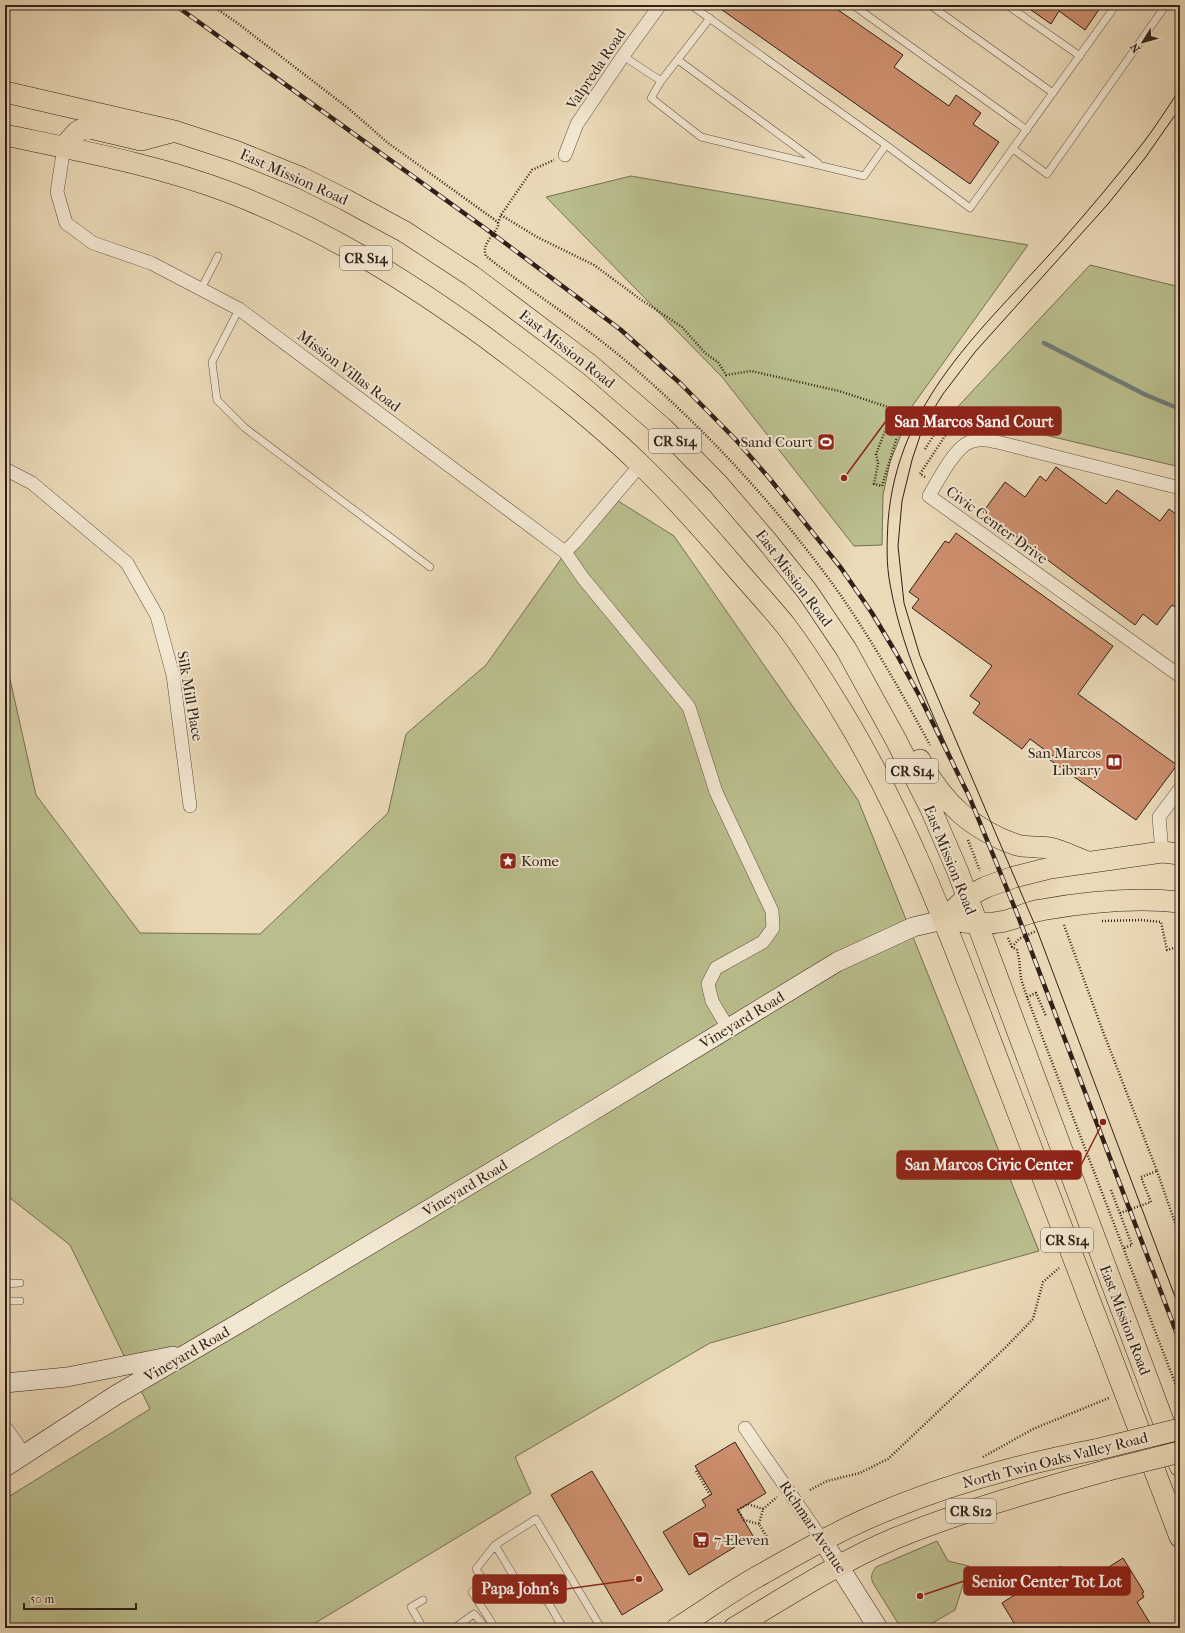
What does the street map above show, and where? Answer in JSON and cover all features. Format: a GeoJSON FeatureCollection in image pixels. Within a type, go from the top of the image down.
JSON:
{"type":"FeatureCollection","features":[{"type":"Feature","properties":{"kind":"main road","name":"East Mission Road"},"geometry":{"type":"LineString","coordinates":[[5,92],[174,131],[235,151],[302,178],[405,232],[472,276],[590,365],[664,430],[718,484],[766,540],[802,586],[846,649],[896,740],[930,807],[958,872],[976,923],[1177,1442]]}},
{"type":"Feature","properties":{"kind":"main road"},"geometry":{"type":"LineString","coordinates":[[64,148],[77,132],[86,127],[141,140],[174,131]]}},
{"type":"Feature","properties":{"kind":"main road","name":"East Mission Road"},"geometry":{"type":"LineString","coordinates":[[5,135],[165,171],[216,188],[296,221],[351,249],[394,274],[436,302],[529,369],[568,400],[641,464],[709,536],[785,625],[814,667],[865,751],[895,809],[943,920],[1004,1073],[1180,1537]]}},
{"type":"Feature","properties":{"kind":"main road"},"geometry":{"type":"LineString","coordinates":[[846,649],[908,736],[928,774],[943,796],[957,810],[984,831],[1018,845],[1051,848],[1088,862]]}},
{"type":"Feature","properties":{"kind":"main road"},"geometry":{"type":"LineString","coordinates":[[943,920],[967,898],[986,887],[1014,877],[1050,868],[1088,862],[1171,853]]}},
{"type":"Feature","properties":{"kind":"main road"},"geometry":{"type":"LineString","coordinates":[[943,920],[976,923],[1000,922],[1040,910],[1103,901],[1161,900],[1180,902]]}},
{"type":"Feature","properties":{"kind":"main road","name":"Vineyard Road"},"geometry":{"type":"LineString","coordinates":[[5,1467],[116,1395],[581,1118],[837,962],[913,927],[943,920]]}},
{"type":"Feature","properties":{"kind":"main road"},"geometry":{"type":"LineString","coordinates":[[5,1383],[67,1377],[188,1353]]}},
{"type":"Feature","properties":{"kind":"main road","name":"North Twin Oaks Valley Road"},"geometry":{"type":"LineString","coordinates":[[677,1628],[762,1573],[823,1541],[884,1511],[943,1489],[1005,1470],[1099,1449],[1177,1442]]}},
{"type":"Feature","properties":{"kind":"main road","name":"North Twin Oaks Valley Road"},"geometry":{"type":"LineString","coordinates":[[734,1628],[839,1565],[896,1539],[941,1521],[1108,1470],[1177,1442]]}},
{"type":"Feature","properties":{"kind":"main road","name":"CR S14"},"geometry":{"type":"LineString","coordinates":[[1177,1442],[1180,1466]]}},
{"type":"Feature","properties":{"kind":"main road","name":"Richmar Avenue"},"geometry":{"type":"LineString","coordinates":[[823,1541],[878,1628]]}},
{"type":"Feature","properties":{"kind":"street","name":"Valpreda Road"},"geometry":{"type":"LineString","coordinates":[[565,155],[577,124],[660,5]]}},
{"type":"Feature","properties":{"kind":"street","name":"Mission Villas Road"},"geometry":{"type":"LineString","coordinates":[[64,148],[57,192],[66,223],[93,243],[151,263],[239,309],[565,552],[583,578],[688,707],[716,792],[772,911],[773,928],[763,942],[716,968],[708,984],[712,1002],[728,1028]]}},
{"type":"Feature","properties":{"kind":"street","name":"Civic Center Drive"},"geometry":{"type":"LineString","coordinates":[[1180,488],[981,439],[968,442],[959,450],[929,496],[1180,676]]}},
{"type":"Feature","properties":{"kind":"street"},"geometry":{"type":"LineString","coordinates":[[565,552],[641,464]]}},
{"type":"Feature","properties":{"kind":"street","name":"Silk Mill Place"},"geometry":{"type":"LineString","coordinates":[[5,469],[32,483],[127,563],[157,616],[173,675],[190,806]]}},
{"type":"Feature","properties":{"kind":"street"},"geometry":{"type":"LineString","coordinates":[[1171,853],[1159,817],[1180,789]]}},
{"type":"Feature","properties":{"kind":"street","name":"Richmar Avenue"},"geometry":{"type":"LineString","coordinates":[[745,1428],[823,1541]]}},
{"type":"Feature","properties":{"kind":"street"},"geometry":{"type":"LineString","coordinates":[[5,1430],[23,1456]]}},
{"type":"Feature","properties":{"kind":"lane"},"geometry":{"type":"LineString","coordinates":[[691,5],[886,145],[970,208],[1116,5]]}},
{"type":"Feature","properties":{"kind":"lane"},"geometry":{"type":"LineString","coordinates":[[853,5],[1027,130]]}},
{"type":"Feature","properties":{"kind":"lane"},"geometry":{"type":"LineString","coordinates":[[930,5],[1053,93]]}},
{"type":"Feature","properties":{"kind":"lane"},"geometry":{"type":"LineString","coordinates":[[1007,5],[1080,56]]}},
{"type":"Feature","properties":{"kind":"lane"},"geometry":{"type":"LineString","coordinates":[[1013,149],[1047,174],[1166,5]]}},
{"type":"Feature","properties":{"kind":"lane"},"geometry":{"type":"LineString","coordinates":[[710,18],[661,81],[651,98],[700,137],[864,176],[886,145]]}},
{"type":"Feature","properties":{"kind":"lane"},"geometry":{"type":"LineString","coordinates":[[623,56],[661,81]]}},
{"type":"Feature","properties":{"kind":"lane"},"geometry":{"type":"LineString","coordinates":[[678,60],[821,166]]}},
{"type":"Feature","properties":{"kind":"lane"},"geometry":{"type":"LineString","coordinates":[[201,289],[218,256]]}},
{"type":"Feature","properties":{"kind":"lane"},"geometry":{"type":"LineString","coordinates":[[239,309],[212,362],[218,400],[245,428],[430,567]]}},
{"type":"Feature","properties":{"kind":"lane"},"geometry":{"type":"LineString","coordinates":[[5,1284],[20,1283]]}},
{"type":"Feature","properties":{"kind":"lane"},"geometry":{"type":"LineString","coordinates":[[5,1301],[20,1301]]}},
{"type":"Feature","properties":{"kind":"lane"},"geometry":{"type":"LineString","coordinates":[[495,1628],[472,1592],[485,1583],[476,1569],[495,1545],[536,1519],[601,1628]]}},
{"type":"Feature","properties":{"kind":"lane"},"geometry":{"type":"LineString","coordinates":[[495,1545],[519,1585],[548,1602],[563,1628]]}},
{"type":"Feature","properties":{"kind":"lane"},"geometry":{"type":"LineString","coordinates":[[423,1600],[411,1607],[423,1628]]}},
{"type":"Feature","properties":{"kind":"lane"},"geometry":{"type":"LineString","coordinates":[[454,1628],[474,1614],[486,1628]]}},
{"type":"Feature","properties":{"kind":"path"},"geometry":{"type":"LineString","coordinates":[[498,223],[501,215],[532,170],[565,155]]}},
{"type":"Feature","properties":{"kind":"path"},"geometry":{"type":"LineString","coordinates":[[501,215],[537,237],[594,265],[640,299],[682,327],[705,353],[718,362],[726,375],[751,371],[839,391],[894,408],[876,454],[878,462],[874,484],[882,486],[897,437]]}},
{"type":"Feature","properties":{"kind":"path"},"geometry":{"type":"LineString","coordinates":[[925,449],[939,427],[947,433],[920,474],[927,478]]}},
{"type":"Feature","properties":{"kind":"path"},"geometry":{"type":"LineString","coordinates":[[1096,921],[1141,920],[1161,922],[1167,950],[1180,946]]}},
{"type":"Feature","properties":{"kind":"path"},"geometry":{"type":"LineString","coordinates":[[1057,926],[1072,924]]}},
{"type":"Feature","properties":{"kind":"path"},"geometry":{"type":"LineString","coordinates":[[1064,926],[1157,1171],[1180,1237]]}},
{"type":"Feature","properties":{"kind":"path"},"geometry":{"type":"LineString","coordinates":[[1012,947],[1019,939],[1037,930]]}},
{"type":"Feature","properties":{"kind":"path"},"geometry":{"type":"LineString","coordinates":[[1028,997],[1036,993],[1046,1016]]}},
{"type":"Feature","properties":{"kind":"path"},"geometry":{"type":"LineString","coordinates":[[1120,1213],[1151,1202],[1141,1177],[1157,1171]]}},
{"type":"Feature","properties":{"kind":"path"},"geometry":{"type":"LineString","coordinates":[[1111,1190],[1132,1245],[1124,1248]]}},
{"type":"Feature","properties":{"kind":"path"},"geometry":{"type":"LineString","coordinates":[[810,1490],[828,1481],[860,1473],[888,1459],[1006,1347],[1033,1319],[1043,1282],[1062,1265]]}},
{"type":"Feature","properties":{"kind":"path"},"geometry":{"type":"LineString","coordinates":[[981,1464],[982,1458],[1033,1429],[1111,1397]]}},
{"type":"Feature","properties":{"kind":"path"},"geometry":{"type":"LineString","coordinates":[[696,1471],[710,1494]]}},
{"type":"Feature","properties":{"kind":"path"},"geometry":{"type":"LineString","coordinates":[[759,1524],[763,1509],[777,1498]]}},
{"type":"Feature","properties":{"kind":"path"},"geometry":{"type":"LineString","coordinates":[[763,1509],[748,1504],[738,1510],[744,1520],[759,1524],[768,1539]]}},
{"type":"Feature","properties":{"kind":"green space"},"geometry":{"type":"Polygon","coordinates":[[[631,176],[1028,245],[913,405],[890,462],[883,495],[882,545],[854,546],[722,377],[546,197],[631,176]]]}},
{"type":"Feature","properties":{"kind":"green space"},"geometry":{"type":"Polygon","coordinates":[[[1090,265],[1180,287],[1180,467],[952,413],[1090,265]]]}},
{"type":"Feature","properties":{"kind":"green space"},"geometry":{"type":"Polygon","coordinates":[[[607,494],[674,536],[858,800],[1039,1251],[710,1343],[515,1457],[531,1493],[307,1628],[5,1628],[5,1499],[150,1409],[70,1245],[5,1194],[5,657],[36,795],[140,933],[260,934],[388,813],[406,734],[486,665],[607,494]]]}},
{"type":"Feature","properties":{"kind":"green space"},"geometry":{"type":"Polygon","coordinates":[[[937,1541],[948,1561],[969,1566],[955,1610],[924,1628],[901,1628],[873,1583],[873,1573],[876,1567],[937,1541]]]}},
{"type":"Feature","properties":{"kind":"building"},"geometry":{"type":"Polygon","coordinates":[[[715,5],[831,5],[903,55],[894,67],[949,106],[956,95],[981,113],[973,124],[999,142],[970,184],[715,5]]]}},
{"type":"Feature","properties":{"kind":"building"},"geometry":{"type":"Polygon","coordinates":[[[1024,5],[1102,5],[1085,30],[1059,11],[1051,24],[1024,5]]]}},
{"type":"Feature","properties":{"kind":"building"},"geometry":{"type":"Polygon","coordinates":[[[1056,467],[1106,504],[1117,490],[1160,521],[1169,509],[1180,517],[1180,610],[1172,605],[1157,625],[1143,614],[1135,625],[983,512],[1005,482],[1025,497],[1040,476],[1046,481],[1056,467]]]}},
{"type":"Feature","properties":{"kind":"building"},"geometry":{"type":"Polygon","coordinates":[[[956,533],[1113,646],[1078,694],[1177,765],[1136,820],[1050,760],[1053,756],[1030,739],[1022,749],[973,713],[980,703],[970,696],[992,666],[912,608],[919,599],[909,592],[945,541],[949,543],[956,533]]]}},
{"type":"Feature","properties":{"kind":"building"},"geometry":{"type":"Polygon","coordinates":[[[735,1442],[766,1493],[738,1510],[753,1536],[689,1575],[663,1532],[706,1506],[702,1500],[712,1494],[695,1466],[735,1442]]]}},
{"type":"Feature","properties":{"kind":"building"},"geometry":{"type":"Polygon","coordinates":[[[592,1471],[663,1590],[622,1615],[551,1495],[592,1471]]]}},
{"type":"Feature","properties":{"kind":"building"},"geometry":{"type":"Polygon","coordinates":[[[1123,1558],[1144,1592],[1142,1593],[1144,1597],[1137,1602],[1153,1628],[1017,1628],[1002,1603],[1060,1566],[1074,1589],[1123,1558]]]}},
{"type":"Feature","properties":{"kind":"waterway"},"geometry":{"type":"LineString","coordinates":[[1044,343],[1146,395],[1180,409]]}},
{"type":"Feature","properties":{"kind":"tram line"},"geometry":{"type":"LineString","coordinates":[[969,796],[923,692],[896,612],[890,584],[887,553],[888,522],[895,479],[908,440],[926,404],[948,370],[973,338],[1058,245],[1112,182],[1148,137],[1180,89]]}},
{"type":"Feature","properties":{"kind":"tram line"},"geometry":{"type":"LineString","coordinates":[[1180,108],[1145,158],[1108,204],[975,352],[943,394],[930,415],[920,436],[912,460],[902,501],[898,546],[904,603],[920,656],[1037,930],[1180,1310]]}},
{"type":"Feature","properties":{"kind":"railway"},"geometry":{"type":"LineString","coordinates":[[175,5],[493,234],[621,330],[681,384],[736,440],[770,479],[841,568],[872,613],[896,653],[919,695],[969,796],[1018,916],[1180,1342]]}},
{"type":"Feature","properties":{"kind":"place","name":"Sand Court"},"geometry":{"type":"Point","coordinates":[826,442]}},
{"type":"Feature","properties":{"kind":"place","name":"San Marcos Sand Court"},"geometry":{"type":"Point","coordinates":[844,478]}},
{"type":"Feature","properties":{"kind":"place","name":"San Marcos Library"},"geometry":{"type":"Point","coordinates":[1114,762]}},
{"type":"Feature","properties":{"kind":"place","name":"Kome"},"geometry":{"type":"Point","coordinates":[508,861]}},
{"type":"Feature","properties":{"kind":"place","name":"San Marcos Civic Center"},"geometry":{"type":"Point","coordinates":[1103,1122]}},
{"type":"Feature","properties":{"kind":"place","name":"7-Eleven"},"geometry":{"type":"Point","coordinates":[701,1540]}},
{"type":"Feature","properties":{"kind":"place","name":"Papa John's"},"geometry":{"type":"Point","coordinates":[639,1579]}},
{"type":"Feature","properties":{"kind":"place","name":"Senior Center Tot Lot"},"geometry":{"type":"Point","coordinates":[920,1596]}}]}
